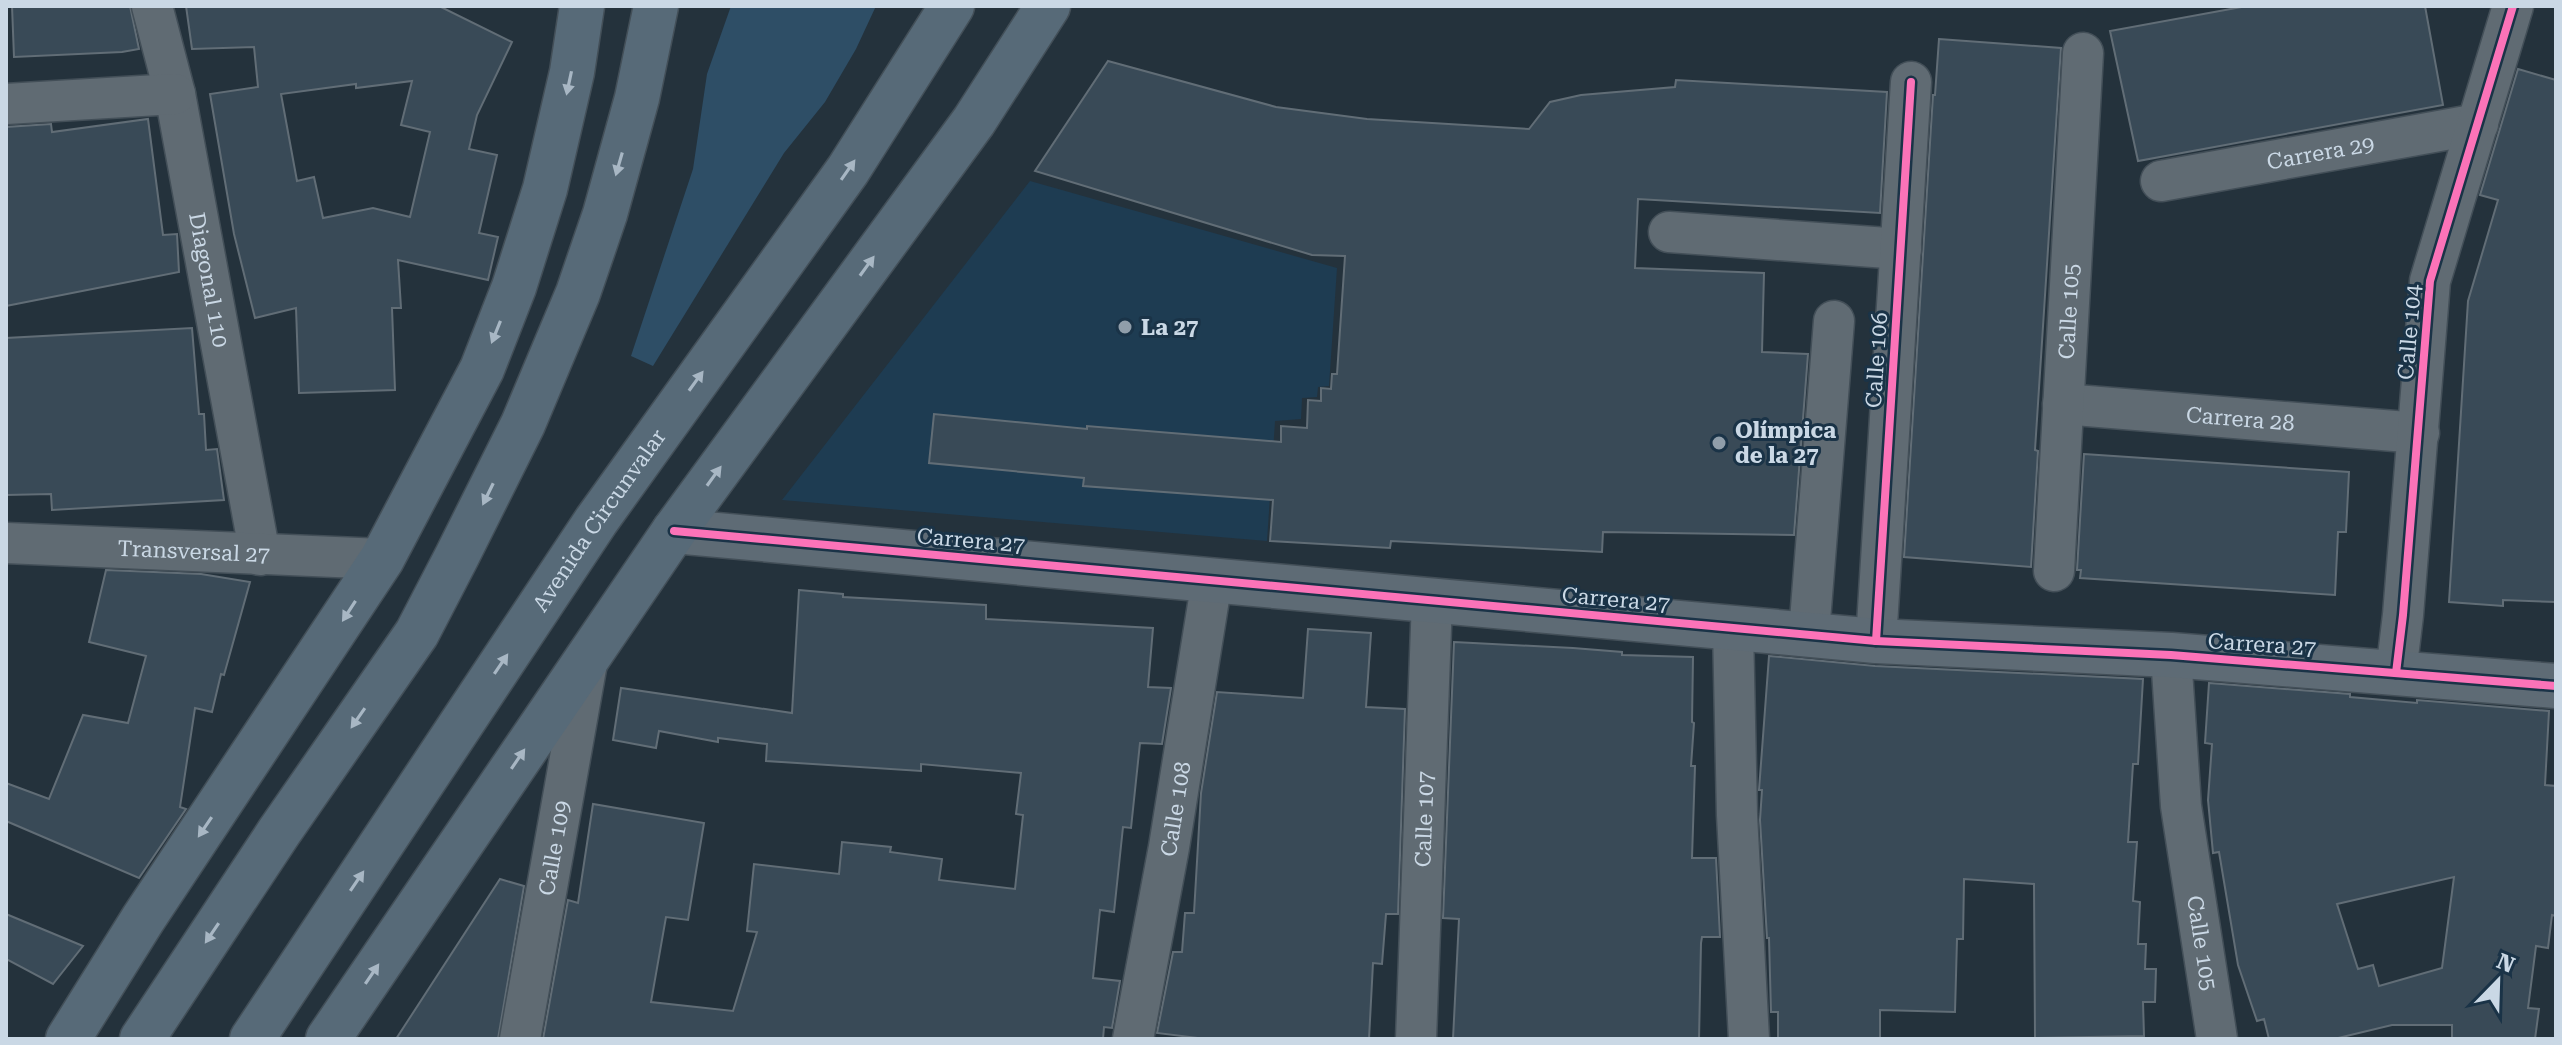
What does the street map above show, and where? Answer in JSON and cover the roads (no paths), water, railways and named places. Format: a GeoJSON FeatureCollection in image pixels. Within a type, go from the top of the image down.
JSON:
{"type":"FeatureCollection","features":[{"type":"Feature","properties":{"kind":"highway"},"geometry":{"type":"LineString","coordinates":[[68,1039],[143,919],[382,559],[482,369],[514,287],[545,189],[572,72],[582,6]]}},
{"type":"Feature","properties":{"kind":"highway"},"geometry":{"type":"LineString","coordinates":[[142,1039],[279,832],[417,633],[471,529],[523,424],[578,293],[605,214],[637,98],[656,6]]}},
{"type":"Feature","properties":{"kind":"highway"},"geometry":{"type":"LineString","coordinates":[[892,104],[923,6]]}},
{"type":"Feature","properties":{"kind":"highway","name":"Avenida Circunvalar"},"geometry":{"type":"LineString","coordinates":[[252,1039],[596,521],[848,170],[952,6]]}},
{"type":"Feature","properties":{"kind":"highway"},"geometry":{"type":"LineString","coordinates":[[328,1039],[674,531],[974,121],[1048,6]]}},
{"type":"Feature","properties":{"kind":"street","name":"Diagonal 110"},"geometry":{"type":"LineString","coordinates":[[152,6],[175,94],[260,555]]}},
{"type":"Feature","properties":{"kind":"street","name":"Calle 104"},"geometry":{"type":"LineString","coordinates":[[2396,673],[2430,281],[2513,6]]}},
{"type":"Feature","properties":{"kind":"street","name":"Calle 105"},"geometry":{"type":"LineString","coordinates":[[2054,571],[2083,53]]}},
{"type":"Feature","properties":{"kind":"street","name":"Calle 106"},"geometry":{"type":"LineString","coordinates":[[1876,641],[1911,82]]}},
{"type":"Feature","properties":{"kind":"street"},"geometry":{"type":"LineString","coordinates":[[6,104],[175,94]]}},
{"type":"Feature","properties":{"kind":"street","name":"Carrera 29"},"geometry":{"type":"LineString","coordinates":[[2161,181],[2478,124]]}},
{"type":"Feature","properties":{"kind":"street"},"geometry":{"type":"LineString","coordinates":[[1669,232],[1901,249]]}},
{"type":"Feature","properties":{"kind":"street"},"geometry":{"type":"LineString","coordinates":[[1809,633],[1834,321]]}},
{"type":"Feature","properties":{"kind":"street","name":"Carrera 28"},"geometry":{"type":"LineString","coordinates":[[2063,404],[2419,433]]}},
{"type":"Feature","properties":{"kind":"street","name":"Carrera 27"},"geometry":{"type":"LineString","coordinates":[[674,531],[1876,641],[2171,655],[2556,686]]}},
{"type":"Feature","properties":{"kind":"street","name":"Transversal 27"},"geometry":{"type":"LineString","coordinates":[[6,543],[382,559]]}},
{"type":"Feature","properties":{"kind":"street","name":"Calle 108"},"geometry":{"type":"LineString","coordinates":[[1133,1039],[1169,847],[1212,580]]}},
{"type":"Feature","properties":{"kind":"street","name":"Calle 107"},"geometry":{"type":"LineString","coordinates":[[1416,1039],[1432,600]]}},
{"type":"Feature","properties":{"kind":"street"},"geometry":{"type":"LineString","coordinates":[[1733,628],[1737,815],[1749,1039]]}},
{"type":"Feature","properties":{"kind":"street","name":"Calle 109"},"geometry":{"type":"LineString","coordinates":[[520,1039],[589,655]]}},
{"type":"Feature","properties":{"kind":"street","name":"Calle 105"},"geometry":{"type":"LineString","coordinates":[[2171,655],[2181,806],[2217,1039]]}},
{"type":"Feature","properties":{"kind":"place","name":"La 27"},"geometry":{"type":"Point","coordinates":[1125,327]}},
{"type":"Feature","properties":{"kind":"place","name":"Olímpica de la 27"},"geometry":{"type":"Point","coordinates":[1719,443]}}]}
